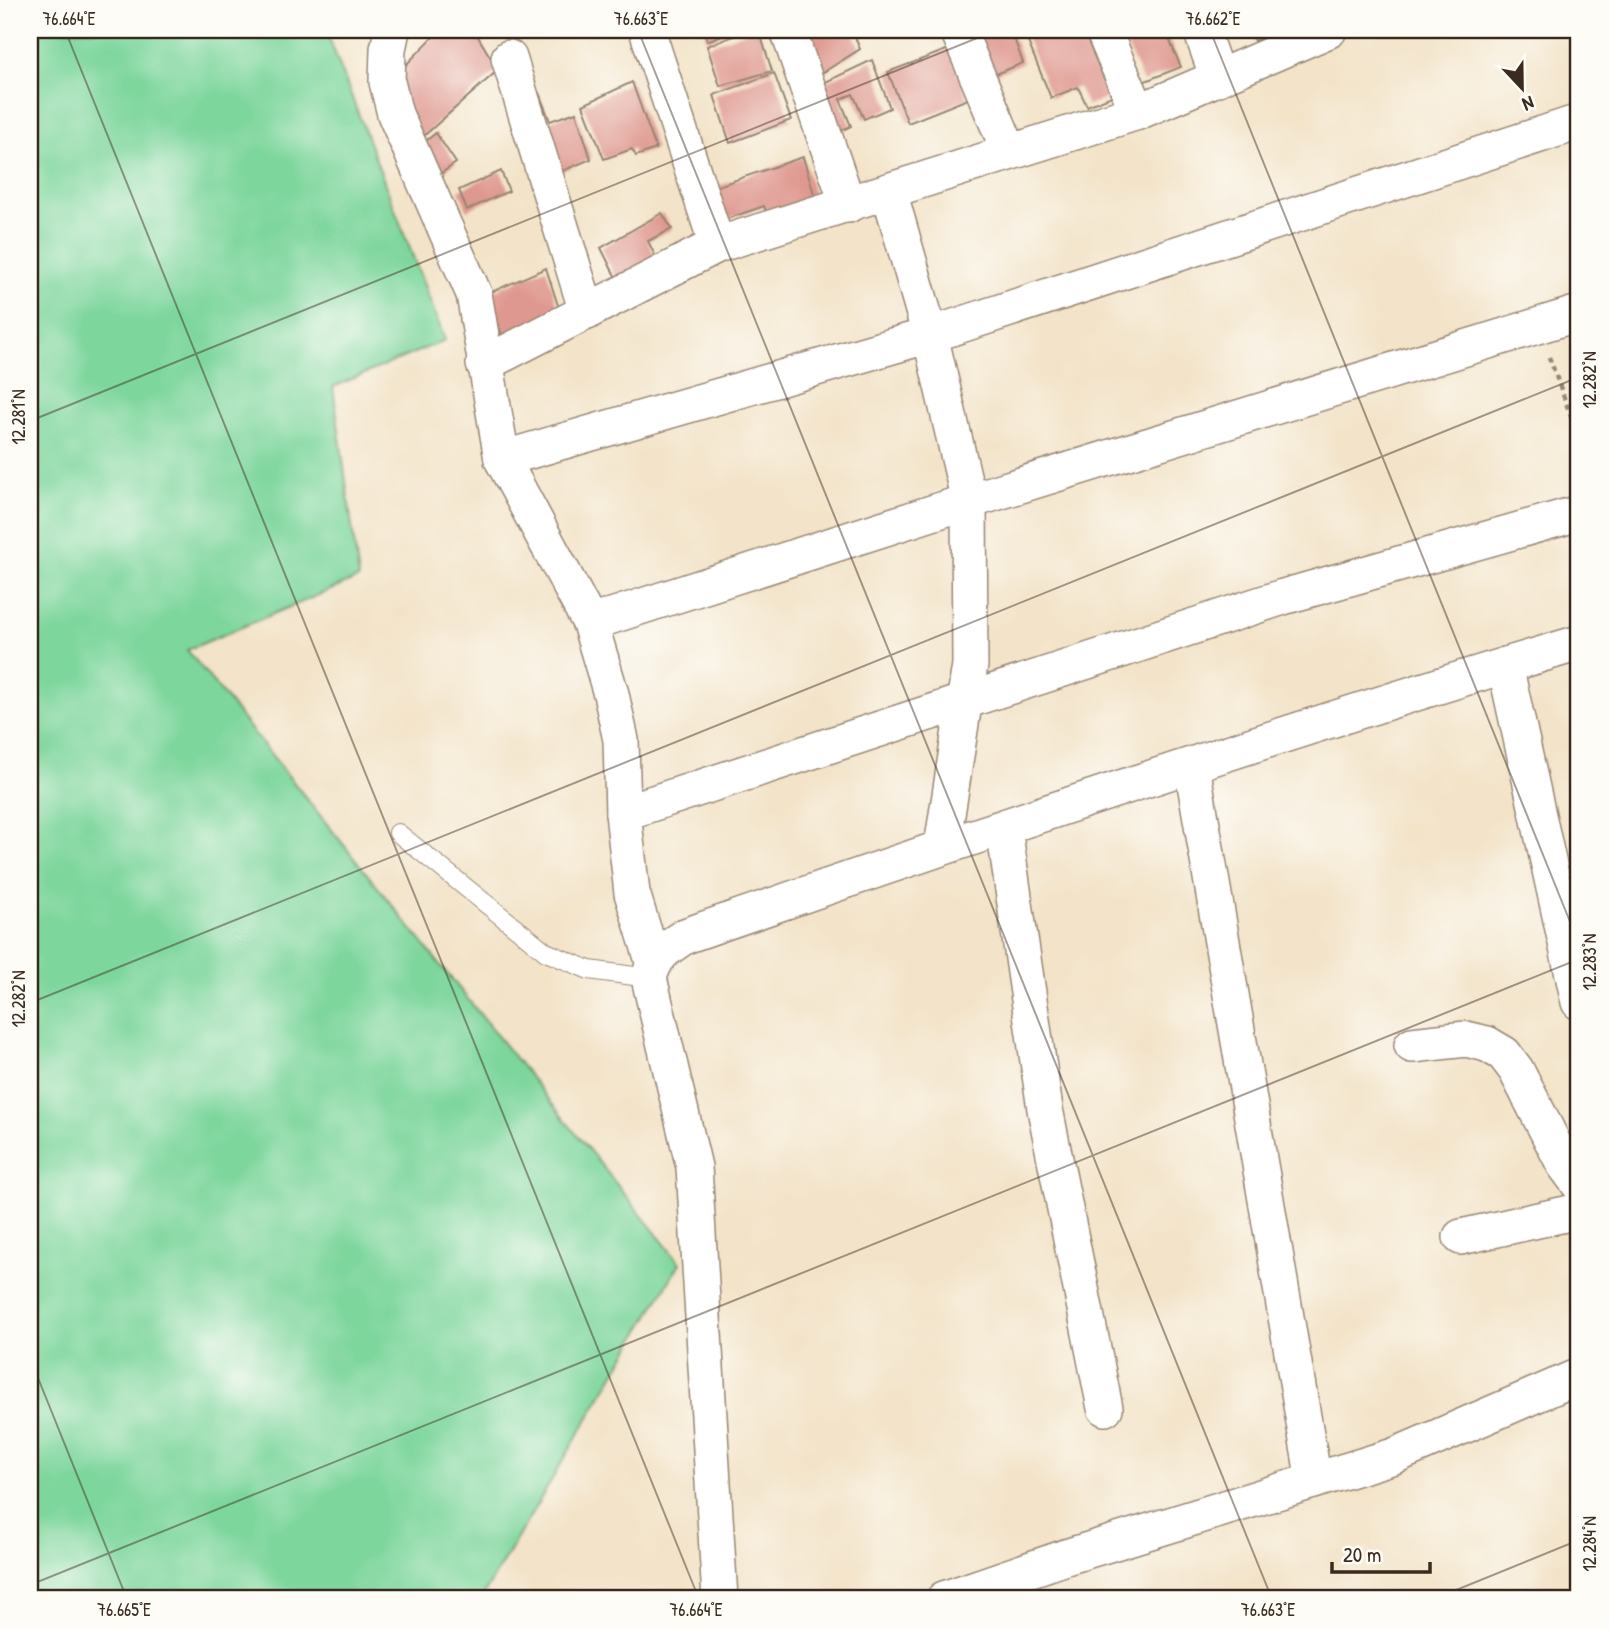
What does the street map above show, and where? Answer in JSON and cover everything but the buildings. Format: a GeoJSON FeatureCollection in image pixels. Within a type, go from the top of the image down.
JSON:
{"type":"FeatureCollection","features":[{"type":"Feature","properties":{"kind":"street"},"geometry":{"type":"LineString","coordinates":[[393,30],[388,49],[387,82],[395,114],[474,294],[502,459],[590,623],[611,694],[621,740],[623,813],[632,893],[694,1167],[720,1599]]}},
{"type":"Feature","properties":{"kind":"street"},"geometry":{"type":"LineString","coordinates":[[647,30],[717,246]]}},
{"type":"Feature","properties":{"kind":"street"},"geometry":{"type":"LineString","coordinates":[[789,30],[848,205]]}},
{"type":"Feature","properties":{"kind":"street"},"geometry":{"type":"LineString","coordinates":[[958,30],[1009,151]]}},
{"type":"Feature","properties":{"kind":"street"},"geometry":{"type":"LineString","coordinates":[[1102,30],[1138,111]]}},
{"type":"Feature","properties":{"kind":"street"},"geometry":{"type":"LineString","coordinates":[[1201,30],[1218,78]]}},
{"type":"Feature","properties":{"kind":"street"},"geometry":{"type":"LineString","coordinates":[[484,364],[717,246],[1138,111],[1218,78],[1314,32]]}},
{"type":"Feature","properties":{"kind":"street"},"geometry":{"type":"LineString","coordinates":[[509,58],[587,312]]}},
{"type":"Feature","properties":{"kind":"street"},"geometry":{"type":"LineString","coordinates":[[502,459],[930,335],[1579,122]]}},
{"type":"Feature","properties":{"kind":"street"},"geometry":{"type":"LineString","coordinates":[[890,191],[930,335],[969,501],[970,665],[943,847]]}},
{"type":"Feature","properties":{"kind":"street"},"geometry":{"type":"LineString","coordinates":[[590,623],[969,501],[1579,313]]}},
{"type":"Feature","properties":{"kind":"street"},"geometry":{"type":"LineString","coordinates":[[623,813],[1283,597],[1579,513]]}},
{"type":"Feature","properties":{"kind":"street"},"geometry":{"type":"LineString","coordinates":[[651,970],[667,947],[685,936],[943,847],[1401,696],[1579,643]]}},
{"type":"Feature","properties":{"kind":"street"},"geometry":{"type":"LineString","coordinates":[[1505,666],[1579,1002]]}},
{"type":"Feature","properties":{"kind":"street"},"geometry":{"type":"LineString","coordinates":[[1192,766],[1314,1480]]}},
{"type":"Feature","properties":{"kind":"street"},"geometry":{"type":"LineString","coordinates":[[1004,828],[1045,1109],[1105,1408]]}},
{"type":"Feature","properties":{"kind":"street"},"geometry":{"type":"LineString","coordinates":[[1412,1045],[1466,1039],[1487,1044],[1504,1054],[1516,1070],[1564,1164],[1579,1184]]}},
{"type":"Feature","properties":{"kind":"street"},"geometry":{"type":"LineString","coordinates":[[1461,1237],[1579,1211]]}},
{"type":"Feature","properties":{"kind":"street"},"geometry":{"type":"LineString","coordinates":[[944,1599],[1066,1557],[1394,1456],[1579,1376]]}},
{"type":"Feature","properties":{"kind":"lane"},"geometry":{"type":"LineString","coordinates":[[398,833],[546,952],[589,970],[651,970]]}},
{"type":"Feature","properties":{"kind":"path"},"geometry":{"type":"LineString","coordinates":[[1537,326],[1579,438]]}},
{"type":"Feature","properties":{"kind":"green space"},"geometry":{"type":"Polygon","coordinates":[[[30,30],[326,30],[445,340],[333,387],[359,578],[187,650],[680,1263],[481,1599],[30,1599],[30,30]]]}}]}
